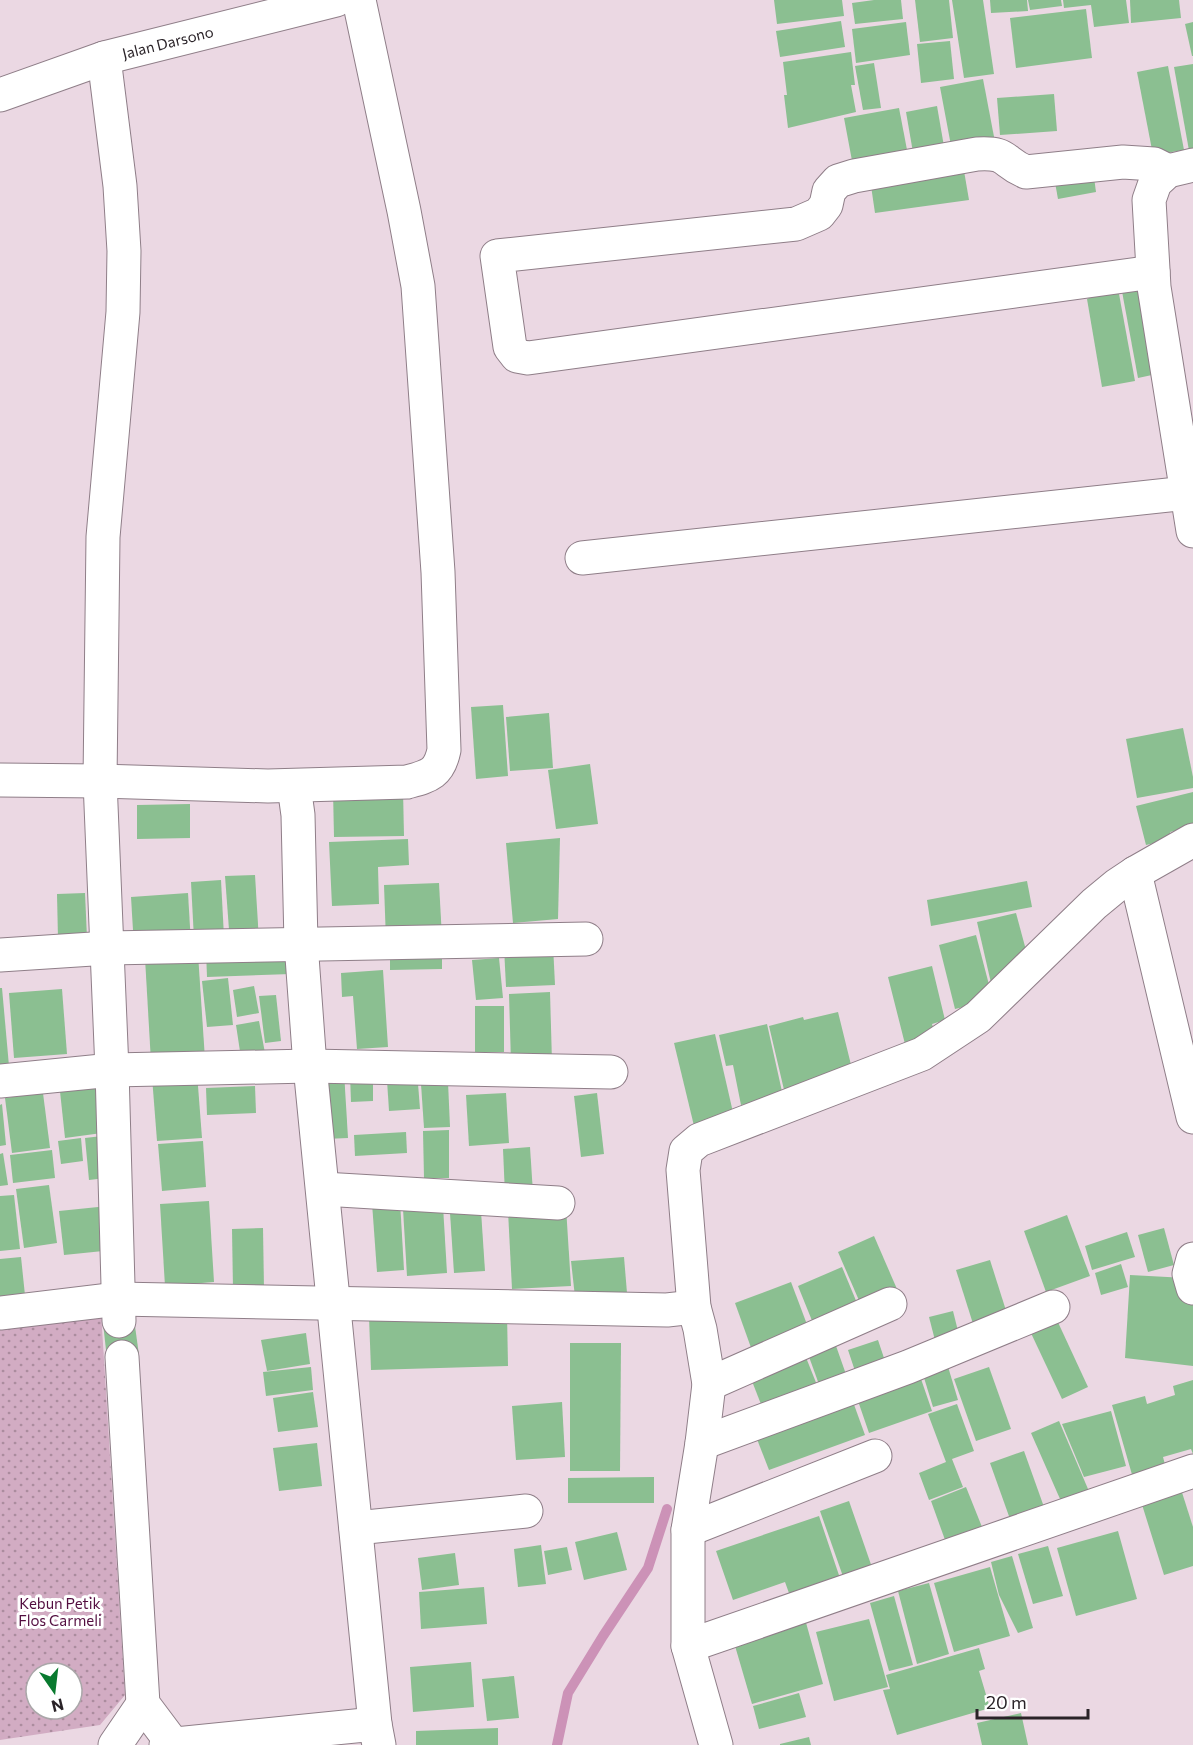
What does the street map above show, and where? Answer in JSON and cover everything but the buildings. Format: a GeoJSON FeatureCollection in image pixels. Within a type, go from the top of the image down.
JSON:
{"type":"FeatureCollection","features":[{"type":"Feature","properties":{"kind":"street","name":"Jalan Darsono"},"geometry":{"type":"LineString","coordinates":[[0,95],[104,58],[336,0]]}},
{"type":"Feature","properties":{"kind":"street"},"geometry":{"type":"LineString","coordinates":[[0,780],[294,786],[407,782],[435,772],[442,763],[444,750],[438,572],[418,286],[405,211],[359,0]]}},
{"type":"Feature","properties":{"kind":"street"},"geometry":{"type":"LineString","coordinates":[[104,58],[120,186],[124,251],[123,312],[103,537],[100,781],[108,948],[119,1310]]}},
{"type":"Feature","properties":{"kind":"street"},"geometry":{"type":"LineString","coordinates":[[1153,272],[528,358],[517,356],[510,347],[497,256],[796,224],[819,214],[826,205],[829,191],[838,182],[854,176],[977,154],[992,153],[1004,156],[1015,167],[1026,172],[1123,162],[1180,168]]}},
{"type":"Feature","properties":{"kind":"street"},"geometry":{"type":"LineString","coordinates":[[1180,168],[1155,183],[1149,200],[1153,272],[1193,531]]}},
{"type":"Feature","properties":{"kind":"street"},"geometry":{"type":"LineString","coordinates":[[582,558],[1187,493]]}},
{"type":"Feature","properties":{"kind":"street"},"geometry":{"type":"LineString","coordinates":[[122,1357],[143,1704],[170,1745],[377,1734],[310,1066],[301,943],[298,815],[294,786]]}},
{"type":"Feature","properties":{"kind":"street"},"geometry":{"type":"LineString","coordinates":[[716,1745],[688,1646],[688,1530],[709,1384],[694,1307],[683,1170],[686,1151],[699,1140],[922,1054],[942,1042],[978,1017],[1094,904],[1117,885],[1193,840]]}},
{"type":"Feature","properties":{"kind":"street"},"geometry":{"type":"LineString","coordinates":[[1135,873],[1193,1118]]}},
{"type":"Feature","properties":{"kind":"street"},"geometry":{"type":"LineString","coordinates":[[0,955],[108,948],[586,939]]}},
{"type":"Feature","properties":{"kind":"street"},"geometry":{"type":"LineString","coordinates":[[0,1081],[112,1070],[310,1066],[610,1072]]}},
{"type":"Feature","properties":{"kind":"street"},"geometry":{"type":"LineString","coordinates":[[323,1190],[558,1203]]}},
{"type":"Feature","properties":{"kind":"street"},"geometry":{"type":"LineString","coordinates":[[1193,1259],[1189,1274],[1193,1288]]}},
{"type":"Feature","properties":{"kind":"street"},"geometry":{"type":"LineString","coordinates":[[0,1313],[333,1303],[666,1310],[694,1307]]}},
{"type":"Feature","properties":{"kind":"street"},"geometry":{"type":"LineString","coordinates":[[709,1384],[890,1304]]}},
{"type":"Feature","properties":{"kind":"street"},"geometry":{"type":"LineString","coordinates":[[702,1443],[908,1367],[1053,1307]]}},
{"type":"Feature","properties":{"kind":"street"},"geometry":{"type":"LineString","coordinates":[[688,1530],[875,1456]]}},
{"type":"Feature","properties":{"kind":"street"},"geometry":{"type":"LineString","coordinates":[[688,1646],[1193,1471]]}},
{"type":"Feature","properties":{"kind":"street"},"geometry":{"type":"LineString","coordinates":[[356,1528],[526,1511]]}},
{"type":"Feature","properties":{"kind":"street"},"geometry":{"type":"LineString","coordinates":[[115,1745],[143,1704]]}},
{"type":"Feature","properties":{"kind":"green space","name":"Kebun Petik Flos Carmeli"},"geometry":{"type":"Polygon","coordinates":[[[101,1312],[125,1695],[100,1725],[0,1740],[0,1323],[101,1312]]]}},
{"type":"Feature","properties":{"kind":"waterway"},"geometry":{"type":"LineString","coordinates":[[557,1745],[568,1693],[648,1568],[667,1509]]}}]}
